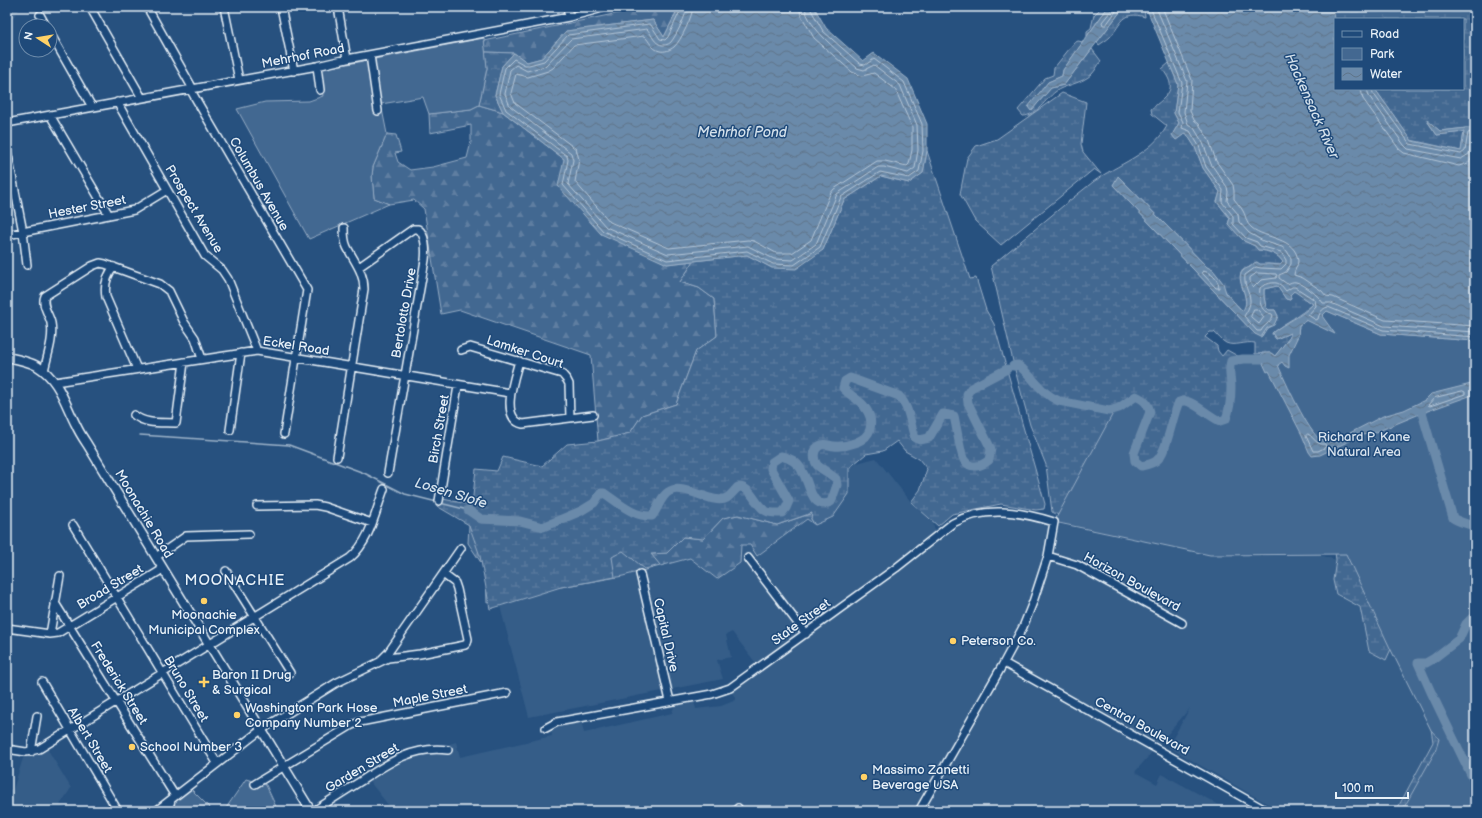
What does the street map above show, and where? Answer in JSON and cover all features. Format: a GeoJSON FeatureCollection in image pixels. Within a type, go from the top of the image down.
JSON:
{"type":"FeatureCollection","features":[{"type":"Feature","properties":{"kind":"main road","name":"Moonachie Road"},"geometry":{"type":"LineString","coordinates":[[7,357],[29,362],[44,371],[55,382],[70,414],[87,444],[312,811]]}},
{"type":"Feature","properties":{"kind":"street"},"geometry":{"type":"LineString","coordinates":[[90,7],[142,98]]}},
{"type":"Feature","properties":{"kind":"street","name":"Columbus Avenue"},"geometry":{"type":"LineString","coordinates":[[147,7],[191,89],[307,290],[296,358]]}},
{"type":"Feature","properties":{"kind":"street"},"geometry":{"type":"LineString","coordinates":[[224,7],[239,80]]}},
{"type":"Feature","properties":{"kind":"street"},"geometry":{"type":"LineString","coordinates":[[281,7],[294,70]]}},
{"type":"Feature","properties":{"kind":"street"},"geometry":{"type":"LineString","coordinates":[[338,7],[347,59]]}},
{"type":"Feature","properties":{"kind":"street"},"geometry":{"type":"LineString","coordinates":[[567,7],[569,17]]}},
{"type":"Feature","properties":{"kind":"street","name":"Mehrhof Road"},"geometry":{"type":"LineString","coordinates":[[7,123],[316,66],[569,17],[599,9],[601,7]]}},
{"type":"Feature","properties":{"kind":"street"},"geometry":{"type":"LineString","coordinates":[[58,47],[92,107]]}},
{"type":"Feature","properties":{"kind":"street"},"geometry":{"type":"LineString","coordinates":[[370,55],[378,111]]}},
{"type":"Feature","properties":{"kind":"street"},"geometry":{"type":"LineString","coordinates":[[316,66],[320,90]]}},
{"type":"Feature","properties":{"kind":"street","name":"Prospect Avenue"},"geometry":{"type":"LineString","coordinates":[[117,102],[205,256],[222,270],[228,279],[257,351]]}},
{"type":"Feature","properties":{"kind":"street"},"geometry":{"type":"LineString","coordinates":[[50,115],[109,215]]}},
{"type":"Feature","properties":{"kind":"street"},"geometry":{"type":"LineString","coordinates":[[7,150],[10,177],[23,232],[27,265]]}},
{"type":"Feature","properties":{"kind":"street","name":"Hester Street"},"geometry":{"type":"LineString","coordinates":[[7,235],[134,210],[167,190]]}},
{"type":"Feature","properties":{"kind":"street"},"geometry":{"type":"LineString","coordinates":[[337,457],[364,289],[363,276],[345,242],[344,228]]}},
{"type":"Feature","properties":{"kind":"street","name":"Bertolotto Drive"},"geometry":{"type":"LineString","coordinates":[[359,267],[413,229],[418,229],[421,231],[425,257],[388,473]]}},
{"type":"Feature","properties":{"kind":"street"},"geometry":{"type":"LineString","coordinates":[[44,371],[51,342],[52,330],[44,302],[45,296],[95,264],[106,264],[160,284],[169,291],[184,322],[194,338],[202,359]]}},
{"type":"Feature","properties":{"kind":"street"},"geometry":{"type":"LineString","coordinates":[[114,267],[105,285],[106,297],[137,369]]}},
{"type":"Feature","properties":{"kind":"street","name":"Lamker Court"},"geometry":{"type":"LineString","coordinates":[[462,350],[470,347],[558,372],[565,377],[569,384],[570,418]]}},
{"type":"Feature","properties":{"kind":"street","name":"Eckel Road"},"geometry":{"type":"LineString","coordinates":[[55,382],[257,351],[458,386],[510,393]]}},
{"type":"Feature","properties":{"kind":"street"},"geometry":{"type":"LineString","coordinates":[[230,430],[241,353]]}},
{"type":"Feature","properties":{"kind":"street"},"geometry":{"type":"LineString","coordinates":[[284,434],[296,358]]}},
{"type":"Feature","properties":{"kind":"street"},"geometry":{"type":"LineString","coordinates":[[519,361],[510,393],[512,414],[516,421],[523,424],[593,415]]}},
{"type":"Feature","properties":{"kind":"street"},"geometry":{"type":"LineString","coordinates":[[134,415],[142,421],[176,423],[184,362]]}},
{"type":"Feature","properties":{"kind":"street","name":"Birch Street"},"geometry":{"type":"LineString","coordinates":[[439,501],[458,386]]}},
{"type":"Feature","properties":{"kind":"street"},"geometry":{"type":"LineString","coordinates":[[7,749],[30,752],[39,749],[350,558],[361,547],[372,523],[384,489]]}},
{"type":"Feature","properties":{"kind":"street"},"geometry":{"type":"LineString","coordinates":[[257,506],[316,505],[372,523]]}},
{"type":"Feature","properties":{"kind":"street","name":"State Street"},"geometry":{"type":"LineString","coordinates":[[546,728],[557,722],[712,694],[730,688],[896,568],[960,519],[990,512],[1008,511],[1033,515],[1054,522],[1048,556]]}},
{"type":"Feature","properties":{"kind":"street","name":"Bruno Street"},"geometry":{"type":"LineString","coordinates":[[73,525],[217,763]]}},
{"type":"Feature","properties":{"kind":"street"},"geometry":{"type":"LineString","coordinates":[[156,557],[186,536],[249,534]]}},
{"type":"Feature","properties":{"kind":"street"},"geometry":{"type":"LineString","coordinates":[[377,663],[388,653],[461,548]]}},
{"type":"Feature","properties":{"kind":"street"},"geometry":{"type":"LineString","coordinates":[[919,811],[1023,627],[1048,556]]}},
{"type":"Feature","properties":{"kind":"street","name":"Horizon Boulevard"},"geometry":{"type":"LineString","coordinates":[[1048,556],[1077,565],[1182,623]]}},
{"type":"Feature","properties":{"kind":"street"},"geometry":{"type":"LineString","coordinates":[[748,558],[806,634]]}},
{"type":"Feature","properties":{"kind":"street","name":"Broad Street"},"geometry":{"type":"LineString","coordinates":[[50,634],[58,633],[164,569]]}},
{"type":"Feature","properties":{"kind":"street"},"geometry":{"type":"LineString","coordinates":[[226,571],[290,673]]}},
{"type":"Feature","properties":{"kind":"street"},"geometry":{"type":"LineString","coordinates":[[156,811],[261,730],[336,683],[388,658],[420,654],[465,645],[468,639],[457,589],[454,583],[443,574]]}},
{"type":"Feature","properties":{"kind":"street","name":"Capital Drive"},"geometry":{"type":"LineString","coordinates":[[640,574],[670,701]]}},
{"type":"Feature","properties":{"kind":"street"},"geometry":{"type":"LineString","coordinates":[[7,628],[50,634],[60,576]]}},
{"type":"Feature","properties":{"kind":"street","name":"Frederick Street"},"geometry":{"type":"LineString","coordinates":[[55,603],[116,701],[173,798]]}},
{"type":"Feature","properties":{"kind":"street","name":"Central Boulevard"},"geometry":{"type":"LineString","coordinates":[[1004,663],[1267,811]]}},
{"type":"Feature","properties":{"kind":"street","name":"Albert Street"},"geometry":{"type":"LineString","coordinates":[[42,682],[118,811]]}},
{"type":"Feature","properties":{"kind":"street","name":"Maple Street"},"geometry":{"type":"LineString","coordinates":[[255,784],[352,725],[360,722],[507,693]]}},
{"type":"Feature","properties":{"kind":"street"},"geometry":{"type":"LineString","coordinates":[[30,752],[37,716]]}},
{"type":"Feature","properties":{"kind":"street","name":"Garden Street"},"geometry":{"type":"LineString","coordinates":[[312,811],[378,769],[404,756],[435,748],[448,750]]}},
{"type":"Feature","properties":{"kind":"street"},"geometry":{"type":"LineString","coordinates":[[168,811],[173,798]]}},
{"type":"Feature","properties":{"kind":"shaded area"},"geometry":{"type":"Polygon","coordinates":[[[7,7],[21,7],[12,19],[7,22],[7,7]]]}},
{"type":"Feature","properties":{"kind":"shaded area"},"geometry":{"type":"Polygon","coordinates":[[[876,458],[911,502],[932,522],[936,532],[943,528],[987,513],[1064,525],[1210,555],[1317,554],[1336,560],[1333,580],[1336,594],[1360,607],[1369,651],[1390,648],[1431,730],[1433,742],[1396,811],[1280,811],[1168,747],[1190,708],[1135,772],[1157,784],[1162,774],[1230,811],[393,811],[366,777],[383,766],[456,742],[460,757],[552,736],[551,722],[580,716],[584,733],[672,713],[677,697],[692,695],[696,709],[721,706],[736,700],[730,688],[758,666],[732,632],[726,635],[731,657],[717,660],[723,679],[529,717],[500,606],[561,587],[623,576],[740,545],[750,545],[757,556],[807,519],[815,525],[849,494],[849,468],[857,463],[876,458]]]}},
{"type":"Feature","properties":{"kind":"shaded area"},"geometry":{"type":"Polygon","coordinates":[[[45,745],[71,788],[60,805],[71,811],[7,811],[7,789],[13,790],[25,752],[45,745]]]}},
{"type":"Feature","properties":{"kind":"green space"},"geometry":{"type":"Polygon","coordinates":[[[628,7],[679,7],[664,37],[653,20],[566,31],[542,58],[527,62],[514,53],[485,52],[484,41],[628,11],[628,7]]]}},
{"type":"Feature","properties":{"kind":"green space"},"geometry":{"type":"Polygon","coordinates":[[[1102,7],[1108,7],[1087,36],[1087,31],[1091,28],[1094,15],[1102,7]]]}},
{"type":"Feature","properties":{"kind":"green space"},"geometry":{"type":"Polygon","coordinates":[[[1124,7],[1144,7],[1145,17],[1132,15],[1127,17],[1120,23],[1110,37],[1099,45],[1097,42],[1124,7]]]}},
{"type":"Feature","properties":{"kind":"green space"},"geometry":{"type":"Polygon","coordinates":[[[1334,7],[1475,7],[1475,127],[1440,131],[1427,121],[1437,135],[1464,132],[1461,151],[1411,140],[1376,90],[1464,90],[1464,18],[1335,18],[1334,7]]]}},
{"type":"Feature","properties":{"kind":"green space"},"geometry":{"type":"Polygon","coordinates":[[[484,38],[487,68],[479,105],[471,109],[429,114],[423,97],[381,104],[387,134],[373,167],[372,176],[374,198],[389,204],[309,239],[237,109],[265,102],[309,101],[323,96],[319,69],[484,38]]]}},
{"type":"Feature","properties":{"kind":"green space"},"geometry":{"type":"Polygon","coordinates":[[[1078,41],[1083,42],[1063,70],[1062,76],[1048,82],[1031,111],[1051,88],[1064,85],[1092,49],[1101,61],[1092,74],[1083,80],[1058,90],[1032,113],[1023,116],[1018,110],[1045,78],[1053,75],[1054,68],[1074,43],[1078,41]]]}},
{"type":"Feature","properties":{"kind":"green space"},"geometry":{"type":"Polygon","coordinates":[[[485,52],[514,53],[502,66],[495,95],[503,112],[479,105],[487,68],[485,52]]]}},
{"type":"Feature","properties":{"kind":"green space"},"geometry":{"type":"Polygon","coordinates":[[[1169,63],[1178,84],[1174,113],[1179,123],[1172,135],[1176,140],[1186,132],[1195,147],[1203,168],[1220,192],[1217,202],[1230,218],[1228,224],[1244,241],[1255,246],[1258,250],[1276,255],[1283,262],[1280,265],[1260,265],[1257,262],[1243,270],[1240,279],[1246,301],[1243,311],[1227,295],[1219,278],[1214,272],[1207,267],[1119,177],[1113,185],[1255,334],[1262,336],[1267,328],[1274,324],[1278,316],[1275,310],[1269,310],[1266,307],[1264,289],[1277,286],[1286,299],[1290,300],[1290,295],[1294,290],[1313,304],[1272,333],[1276,339],[1290,333],[1290,337],[1275,356],[1271,353],[1255,354],[1255,343],[1229,344],[1223,341],[1214,332],[1210,332],[1205,337],[1217,346],[1218,351],[1222,356],[1227,350],[1243,359],[1261,359],[1267,372],[1269,371],[1302,435],[1311,456],[1320,455],[1362,435],[1374,433],[1422,413],[1475,394],[1475,811],[1396,811],[1433,742],[1431,729],[1391,649],[1386,660],[1369,651],[1360,607],[1336,594],[1333,580],[1336,560],[1335,552],[1342,550],[1352,556],[1374,550],[1367,543],[1246,550],[1168,541],[1065,518],[1052,512],[1046,465],[1030,425],[1015,370],[991,266],[1093,182],[1143,152],[1160,136],[1167,126],[1152,114],[1151,109],[1169,92],[1170,82],[1162,69],[1169,63]]]}},
{"type":"Feature","properties":{"kind":"green space"},"geometry":{"type":"Polygon","coordinates":[[[1062,93],[1086,102],[1081,144],[1083,152],[1101,174],[1094,169],[1001,245],[975,221],[960,194],[967,158],[976,146],[997,139],[1062,93]]]}},
{"type":"Feature","properties":{"kind":"green space"},"geometry":{"type":"Polygon","coordinates":[[[479,105],[503,112],[564,159],[667,264],[694,261],[680,282],[699,288],[714,299],[717,336],[696,351],[676,404],[642,415],[630,433],[598,441],[591,355],[460,310],[441,314],[424,209],[414,200],[389,204],[374,198],[372,176],[373,167],[387,134],[396,135],[401,152],[395,153],[398,162],[410,170],[433,167],[467,158],[471,142],[471,125],[430,133],[429,114],[471,109],[479,105]]]}},
{"type":"Feature","properties":{"kind":"green space"},"geometry":{"type":"Polygon","coordinates":[[[927,151],[970,279],[976,278],[986,310],[994,324],[1045,504],[1044,509],[1036,510],[1001,504],[952,514],[938,526],[911,502],[920,490],[927,469],[919,459],[905,451],[897,441],[883,451],[866,454],[849,468],[849,494],[833,517],[815,525],[811,519],[812,513],[777,525],[738,515],[723,518],[703,539],[683,537],[667,553],[651,554],[660,565],[645,569],[623,551],[612,557],[615,577],[561,587],[490,609],[480,556],[469,525],[435,505],[443,499],[472,505],[476,469],[497,471],[503,457],[542,466],[567,444],[598,441],[630,433],[642,415],[676,404],[696,351],[717,336],[714,299],[699,288],[680,282],[694,261],[747,255],[772,268],[823,250],[844,200],[881,176],[909,183],[923,173],[927,151]]]}},
{"type":"Feature","properties":{"kind":"green space","name":"Richard P. Kane Natural Area"},"geometry":{"type":"Polygon","coordinates":[[[1327,311],[1381,334],[1475,341],[1475,811],[1402,811],[1435,752],[1439,739],[1431,730],[1390,648],[1346,554],[1210,555],[1054,522],[1117,406],[1119,408],[1136,396],[1147,404],[1150,412],[1134,453],[1135,461],[1141,466],[1153,463],[1160,457],[1166,443],[1179,402],[1184,401],[1195,404],[1220,421],[1226,419],[1230,399],[1231,361],[1255,360],[1278,365],[1298,336],[1299,325],[1327,311]]]}},
{"type":"Feature","properties":{"kind":"green space"},"geometry":{"type":"Polygon","coordinates":[[[813,513],[811,519],[815,525],[807,519],[757,556],[750,545],[741,545],[740,563],[717,579],[690,558],[623,576],[561,587],[525,588],[487,603],[486,570],[468,543],[469,525],[651,554],[667,553],[683,537],[703,539],[723,518],[738,515],[777,525],[813,513]]]}},
{"type":"Feature","properties":{"kind":"green space"},"geometry":{"type":"Polygon","coordinates":[[[246,779],[266,785],[278,811],[224,811],[246,779]]]}},
{"type":"Feature","properties":{"kind":"green space"},"geometry":{"type":"Polygon","coordinates":[[[191,789],[213,811],[172,811],[172,799],[175,802],[191,789]]]}},
{"type":"Feature","properties":{"kind":"water","name":"Mehrhof Pond"},"geometry":{"type":"Polygon","coordinates":[[[679,7],[814,7],[826,28],[863,61],[874,53],[908,79],[927,124],[927,151],[923,173],[909,183],[881,176],[844,200],[823,250],[796,269],[772,268],[747,255],[667,264],[601,234],[558,186],[564,159],[503,112],[495,95],[502,66],[514,53],[527,62],[542,58],[566,31],[653,20],[664,37],[679,7]]]}},
{"type":"Feature","properties":{"kind":"water"},"geometry":{"type":"Polygon","coordinates":[[[1108,7],[1124,7],[1064,85],[1051,88],[1031,111],[1028,107],[1048,82],[1062,76],[1063,70],[1108,7]]]}},
{"type":"Feature","properties":{"kind":"water","name":"Hackensack River"},"geometry":{"type":"Polygon","coordinates":[[[1146,7],[1334,7],[1334,90],[1376,90],[1412,141],[1461,151],[1464,132],[1437,135],[1426,119],[1440,131],[1475,127],[1475,341],[1381,334],[1327,311],[1322,316],[1335,334],[1306,320],[1299,325],[1298,336],[1289,355],[1289,368],[1282,362],[1278,365],[1310,428],[1321,440],[1344,436],[1383,416],[1404,410],[1425,400],[1431,394],[1475,383],[1475,394],[1422,413],[1374,433],[1362,435],[1320,455],[1312,456],[1269,371],[1267,372],[1261,359],[1262,353],[1271,353],[1275,356],[1290,337],[1290,333],[1276,339],[1272,333],[1309,309],[1313,304],[1294,291],[1290,295],[1290,300],[1286,299],[1277,286],[1264,289],[1266,307],[1269,310],[1275,310],[1278,316],[1274,325],[1267,328],[1261,337],[1255,334],[1113,185],[1118,176],[1207,267],[1213,270],[1223,283],[1226,293],[1242,311],[1246,301],[1240,279],[1244,270],[1257,262],[1260,264],[1280,265],[1283,262],[1276,255],[1258,250],[1255,246],[1244,241],[1228,224],[1230,218],[1217,202],[1220,192],[1203,168],[1195,147],[1186,133],[1176,140],[1172,135],[1179,123],[1174,113],[1178,84],[1146,7]]]}},
{"type":"Feature","properties":{"kind":"waterway","name":"Losen Slofe"},"geometry":{"type":"LineString","coordinates":[[1013,366],[1018,365],[1047,394],[1059,401],[1109,411],[1119,408],[1136,396],[1143,400],[1147,404],[1150,412],[1134,453],[1135,461],[1141,466],[1153,463],[1160,457],[1179,402],[1188,402],[1220,421],[1226,419],[1230,399],[1231,361],[1261,359]]}},
{"type":"Feature","properties":{"kind":"waterway","name":"Losen Slofe"},"geometry":{"type":"LineString","coordinates":[[468,510],[481,519],[520,521],[543,527],[581,511],[594,503],[601,493],[604,493],[632,512],[645,516],[652,516],[664,496],[670,491],[676,489],[683,490],[721,500],[727,498],[738,487],[747,490],[766,511],[772,513],[782,513],[789,501],[771,469],[772,462],[781,456],[788,458],[799,466],[815,500],[824,504],[831,502],[837,485],[836,479],[817,465],[814,457],[817,448],[823,444],[839,446],[855,443],[868,434],[871,426],[870,417],[864,406],[843,388],[845,381],[850,378],[899,396],[908,411],[915,438],[920,440],[929,438],[943,414],[954,416],[964,460],[973,466],[980,465],[989,460],[991,449],[968,403],[967,394],[971,388],[1007,369]]}},
{"type":"Feature","properties":{"kind":"waterway"},"geometry":{"type":"LineString","coordinates":[[1422,413],[1453,518],[1475,527]]}},
{"type":"Feature","properties":{"kind":"waterway","name":"Losen Slofe"},"geometry":{"type":"LineString","coordinates":[[140,435],[289,445],[364,473],[405,494],[437,502]]}},
{"type":"Feature","properties":{"kind":"waterway","name":"Losen Slofe"},"geometry":{"type":"LineString","coordinates":[[440,503],[468,510]]}},
{"type":"Feature","properties":{"kind":"waterway"},"geometry":{"type":"LineString","coordinates":[[1475,615],[1466,624],[1459,639],[1433,659],[1426,663],[1418,663],[1475,783]]}},
{"type":"Feature","properties":{"kind":"place","name":"Moonachie Municipal Complex"},"geometry":{"type":"Point","coordinates":[204,601]}},
{"type":"Feature","properties":{"kind":"place","name":"Peterson Co."},"geometry":{"type":"Point","coordinates":[953,641]}},
{"type":"Feature","properties":{"kind":"place","name":"Baron II Drug & Surgical"},"geometry":{"type":"Point","coordinates":[204,682]}},
{"type":"Feature","properties":{"kind":"place","name":"Washington Park Hose Company Number 2"},"geometry":{"type":"Point","coordinates":[237,715]}},
{"type":"Feature","properties":{"kind":"place","name":"School Number 3"},"geometry":{"type":"Point","coordinates":[132,747]}},
{"type":"Feature","properties":{"kind":"place","name":"Massimo Zanetti Beverage USA"},"geometry":{"type":"Point","coordinates":[864,777]}},
{"type":"Feature","properties":{"kind":"district","name":"MOONACHIE"},"geometry":{"type":"Point","coordinates":[235,580]}}]}
